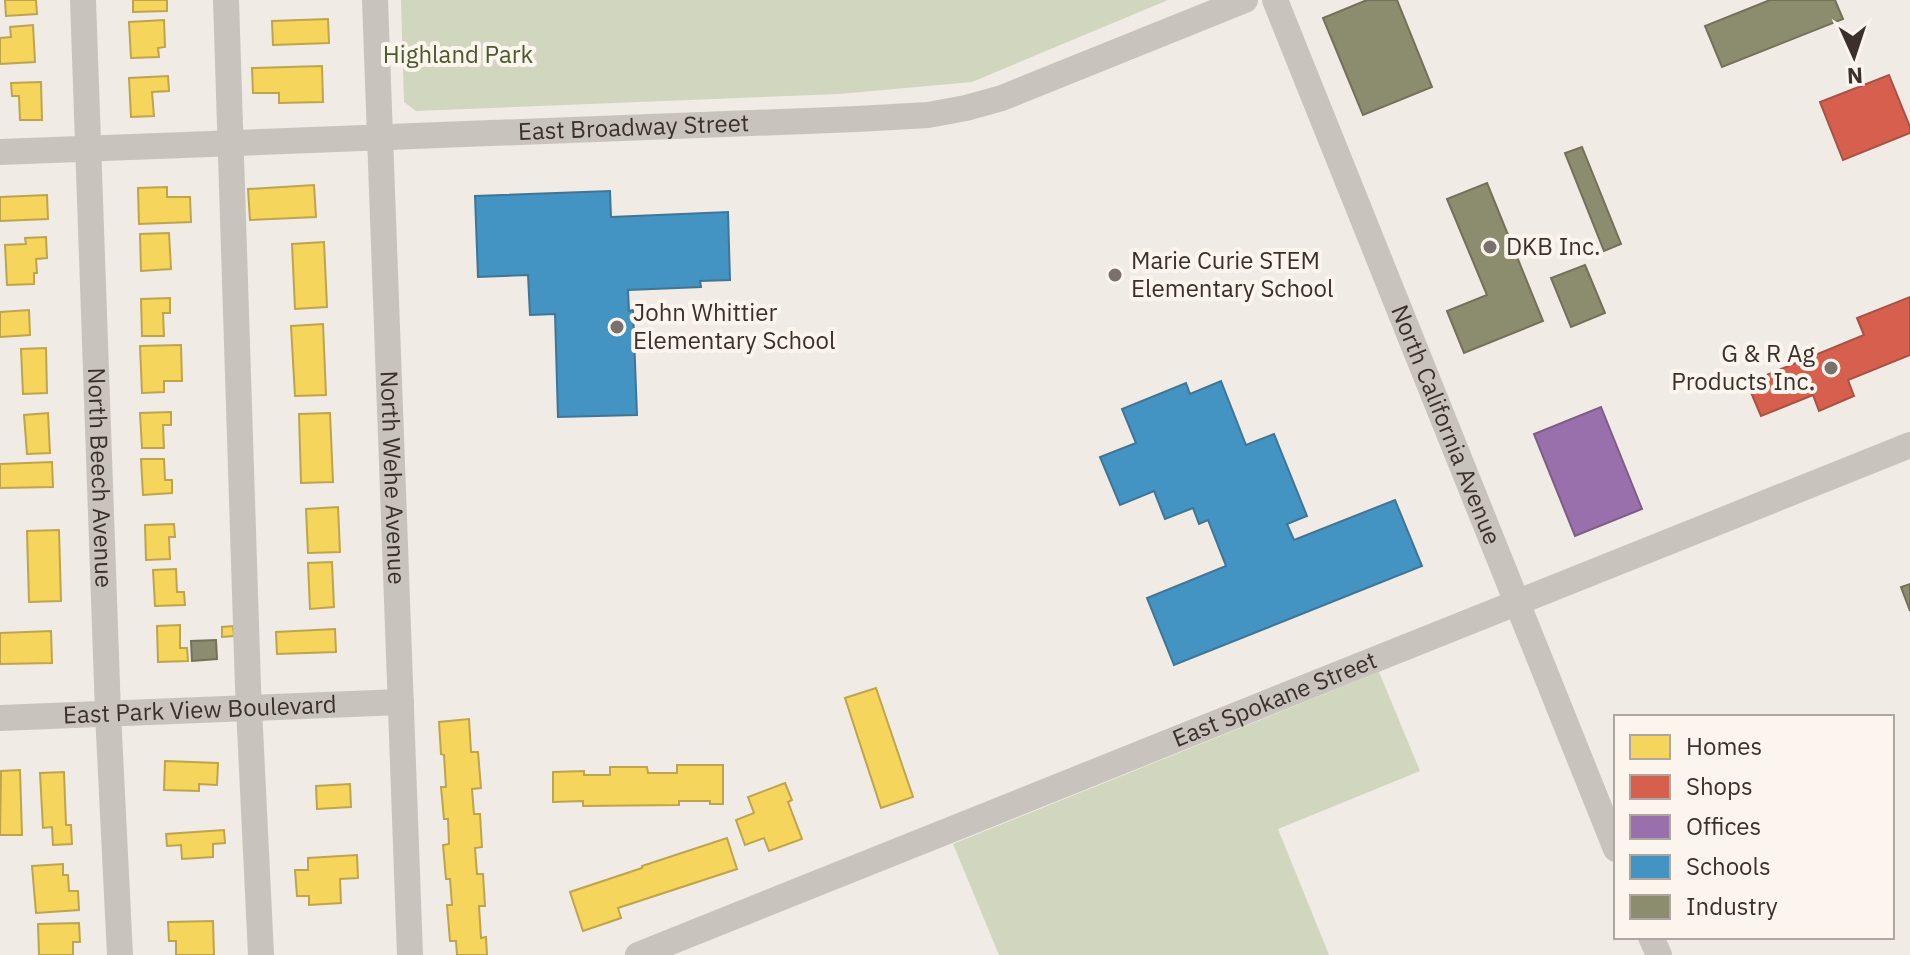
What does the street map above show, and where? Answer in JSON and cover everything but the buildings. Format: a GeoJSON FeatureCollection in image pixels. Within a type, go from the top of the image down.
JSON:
{"type":"FeatureCollection","features":[{"type":"Feature","properties":{"kind":"street","name":"North Beech Avenue"},"geometry":{"type":"LineString","coordinates":[[83,0],[108,713],[120,955]]}},
{"type":"Feature","properties":{"kind":"street"},"geometry":{"type":"LineString","coordinates":[[226,0],[249,708],[261,955]]}},
{"type":"Feature","properties":{"kind":"street","name":"North Wehe Avenue"},"geometry":{"type":"LineString","coordinates":[[375,0],[410,955]]}},
{"type":"Feature","properties":{"kind":"street","name":"East Broadway Street"},"geometry":{"type":"LineString","coordinates":[[0,152],[928,115],[1002,98],[1245,0]]}},
{"type":"Feature","properties":{"kind":"street","name":"North California Avenue"},"geometry":{"type":"LineString","coordinates":[[1275,0],[1614,844]]}},
{"type":"Feature","properties":{"kind":"street","name":"East Spokane Street"},"geometry":{"type":"LineString","coordinates":[[638,955],[669,949],[1910,445]]}},
{"type":"Feature","properties":{"kind":"street","name":"East Park View Boulevard"},"geometry":{"type":"LineString","coordinates":[[0,718],[401,702]]}},
{"type":"Feature","properties":{"kind":"green space","name":"Highland Park"},"geometry":{"type":"Polygon","coordinates":[[[401,0],[1168,0],[972,82],[839,94],[416,111],[404,102],[401,0]]]}},
{"type":"Feature","properties":{"kind":"green space"},"geometry":{"type":"Polygon","coordinates":[[[1379,672],[1420,771],[1278,829],[1329,955],[999,955],[953,844],[1379,672]]]}},
{"type":"Feature","properties":{"kind":"place","name":"DKB Inc."},"geometry":{"type":"Point","coordinates":[1490,247]}},
{"type":"Feature","properties":{"kind":"place","name":"Marie Curie STEM Elementary School"},"geometry":{"type":"Point","coordinates":[1115,275]}},
{"type":"Feature","properties":{"kind":"place","name":"John Whittier Elementary School"},"geometry":{"type":"Point","coordinates":[617,327]}},
{"type":"Feature","properties":{"kind":"place","name":"G & R Ag Products Inc."},"geometry":{"type":"Point","coordinates":[1831,368]}}]}
